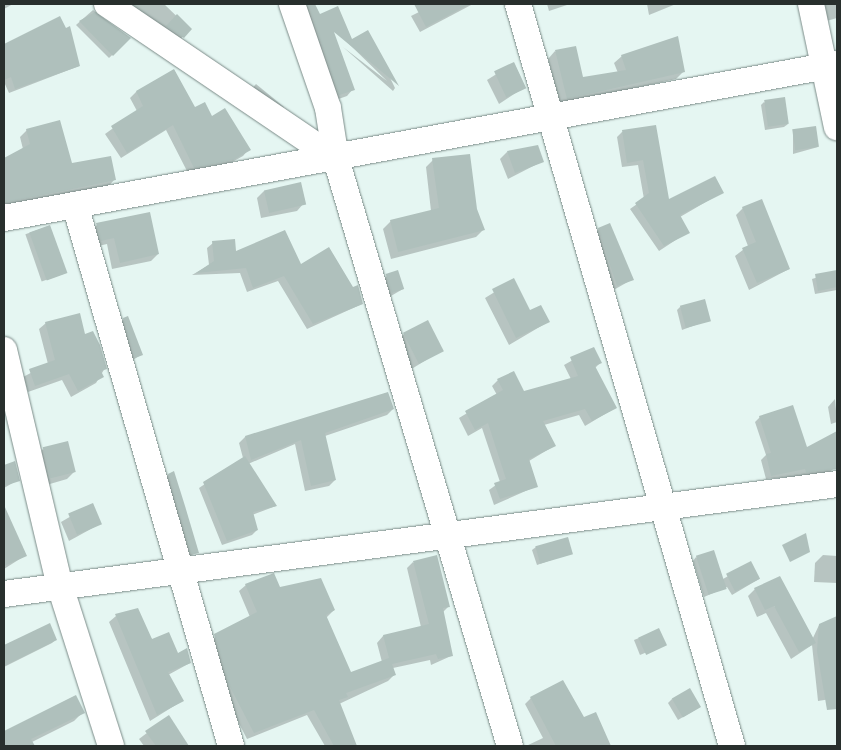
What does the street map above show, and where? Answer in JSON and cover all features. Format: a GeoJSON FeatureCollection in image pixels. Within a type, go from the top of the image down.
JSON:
{"type":"FeatureCollection","features":[{"type":"Feature","properties":{"kind":"street"},"geometry":{"type":"LineString","coordinates":[[107,4],[336,160]]}},
{"type":"Feature","properties":{"kind":"street"},"geometry":{"type":"LineString","coordinates":[[292,4],[328,108],[336,160],[451,535],[510,746]]}},
{"type":"Feature","properties":{"kind":"street"},"geometry":{"type":"LineString","coordinates":[[518,4],[732,746]]}},
{"type":"Feature","properties":{"kind":"street"},"geometry":{"type":"LineString","coordinates":[[811,4],[830,65],[837,127]]}},
{"type":"Feature","properties":{"kind":"street"},"geometry":{"type":"LineString","coordinates":[[4,218],[336,160],[550,117],[830,65]]}},
{"type":"Feature","properties":{"kind":"street"},"geometry":{"type":"LineString","coordinates":[[75,205],[231,746]]}},
{"type":"Feature","properties":{"kind":"street"},"geometry":{"type":"LineString","coordinates":[[4,350],[60,586],[111,746]]}},
{"type":"Feature","properties":{"kind":"street"},"geometry":{"type":"LineString","coordinates":[[4,594],[181,573],[837,484]]}},
{"type":"Feature","properties":{"kind":"building"},"geometry":{"type":"Polygon","coordinates":[[[308,4],[315,4],[320,14],[338,6],[352,39],[368,30],[399,86],[334,32],[355,90],[339,95],[308,4]]]}},
{"type":"Feature","properties":{"kind":"building"},"geometry":{"type":"Polygon","coordinates":[[[414,4],[470,4],[426,27],[414,4]]]}},
{"type":"Feature","properties":{"kind":"building"},"geometry":{"type":"Polygon","coordinates":[[[95,12],[131,38],[113,56],[79,21],[95,12]]]}},
{"type":"Feature","properties":{"kind":"building"},"geometry":{"type":"Polygon","coordinates":[[[177,14],[192,29],[184,38],[166,26],[177,14]]]}},
{"type":"Feature","properties":{"kind":"building"},"geometry":{"type":"Polygon","coordinates":[[[60,16],[66,28],[70,26],[80,66],[15,89],[11,77],[4,80],[4,44],[60,16]]]}},
{"type":"Feature","properties":{"kind":"building"},"geometry":{"type":"Polygon","coordinates":[[[678,36],[685,72],[567,99],[555,50],[576,46],[583,77],[626,70],[621,55],[678,36]]]}},
{"type":"Feature","properties":{"kind":"building"},"geometry":{"type":"Polygon","coordinates":[[[514,62],[526,88],[506,98],[494,71],[514,62]]]}},
{"type":"Feature","properties":{"kind":"building"},"geometry":{"type":"Polygon","coordinates":[[[174,69],[195,107],[205,102],[212,116],[225,108],[251,150],[233,160],[194,168],[173,125],[127,153],[111,126],[143,106],[136,91],[174,69]]]}},
{"type":"Feature","properties":{"kind":"building"},"geometry":{"type":"Polygon","coordinates":[[[785,97],[789,124],[768,127],[764,100],[785,97]]]}},
{"type":"Feature","properties":{"kind":"building"},"geometry":{"type":"Polygon","coordinates":[[[60,120],[72,163],[111,156],[116,180],[4,203],[4,158],[30,144],[26,129],[60,120]]]}},
{"type":"Feature","properties":{"kind":"building"},"geometry":{"type":"Polygon","coordinates":[[[656,125],[669,199],[715,176],[724,193],[680,215],[690,233],[664,246],[635,203],[649,193],[643,160],[627,163],[622,130],[656,125]]]}},
{"type":"Feature","properties":{"kind":"building"},"geometry":{"type":"Polygon","coordinates":[[[816,126],[819,147],[795,150],[792,129],[816,126]]]}},
{"type":"Feature","properties":{"kind":"building"},"geometry":{"type":"Polygon","coordinates":[[[538,145],[544,162],[515,173],[507,151],[538,145]]]}},
{"type":"Feature","properties":{"kind":"building"},"geometry":{"type":"Polygon","coordinates":[[[470,154],[477,209],[485,230],[398,252],[390,220],[439,208],[432,158],[470,154]]]}},
{"type":"Feature","properties":{"kind":"building"},"geometry":{"type":"Polygon","coordinates":[[[301,182],[306,204],[269,213],[264,191],[301,182]]]}},
{"type":"Feature","properties":{"kind":"building"},"geometry":{"type":"Polygon","coordinates":[[[762,199],[790,269],[757,283],[742,248],[756,242],[742,207],[762,199]]]}},
{"type":"Feature","properties":{"kind":"building"},"geometry":{"type":"Polygon","coordinates":[[[150,212],[159,254],[120,263],[114,238],[101,241],[96,223],[150,212]]]}},
{"type":"Feature","properties":{"kind":"building"},"geometry":{"type":"Polygon","coordinates":[[[610,223],[634,280],[617,286],[598,228],[610,223]]]}},
{"type":"Feature","properties":{"kind":"building"},"geometry":{"type":"Polygon","coordinates":[[[50,225],[67,273],[47,280],[29,233],[50,225]]]}},
{"type":"Feature","properties":{"kind":"building"},"geometry":{"type":"Polygon","coordinates":[[[285,230],[301,264],[329,247],[353,287],[358,285],[363,304],[313,324],[284,276],[253,288],[246,268],[196,273],[214,261],[212,241],[235,239],[236,251],[285,230]]]}},
{"type":"Feature","properties":{"kind":"building"},"geometry":{"type":"Polygon","coordinates":[[[398,270],[404,289],[392,293],[386,274],[398,270]]]}},
{"type":"Feature","properties":{"kind":"building"},"geometry":{"type":"Polygon","coordinates":[[[837,270],[837,287],[818,291],[815,274],[837,270]]]}},
{"type":"Feature","properties":{"kind":"building"},"geometry":{"type":"Polygon","coordinates":[[[514,278],[530,310],[541,305],[550,322],[516,338],[492,289],[514,278]]]}},
{"type":"Feature","properties":{"kind":"building"},"geometry":{"type":"Polygon","coordinates":[[[705,299],[711,321],[686,328],[680,306],[705,299]]]}},
{"type":"Feature","properties":{"kind":"building"},"geometry":{"type":"Polygon","coordinates":[[[80,313],[85,334],[93,331],[100,345],[107,369],[101,371],[104,377],[78,391],[69,374],[35,386],[29,369],[55,360],[45,322],[80,313]]]}},
{"type":"Feature","properties":{"kind":"building"},"geometry":{"type":"Polygon","coordinates":[[[128,316],[143,355],[135,358],[123,318],[128,316]]]}},
{"type":"Feature","properties":{"kind":"building"},"geometry":{"type":"Polygon","coordinates":[[[428,320],[444,351],[419,364],[403,333],[428,320]]]}},
{"type":"Feature","properties":{"kind":"building"},"geometry":{"type":"Polygon","coordinates":[[[594,347],[602,363],[595,366],[617,408],[592,421],[585,409],[543,421],[556,446],[529,459],[538,487],[500,499],[494,483],[506,479],[488,423],[475,430],[465,411],[503,390],[497,379],[514,371],[524,391],[578,376],[570,357],[594,347]]]}},
{"type":"Feature","properties":{"kind":"building"},"geometry":{"type":"Polygon","coordinates":[[[388,392],[394,409],[325,433],[336,480],[311,486],[301,440],[251,460],[245,436],[388,392]]]}},
{"type":"Feature","properties":{"kind":"building"},"geometry":{"type":"Polygon","coordinates":[[[793,405],[807,447],[837,431],[837,469],[806,473],[805,469],[771,476],[766,454],[771,453],[759,416],[793,405]]]}},
{"type":"Feature","properties":{"kind":"building"},"geometry":{"type":"Polygon","coordinates":[[[68,441],[76,472],[51,478],[43,447],[68,441]]]}},
{"type":"Feature","properties":{"kind":"building"},"geometry":{"type":"Polygon","coordinates":[[[245,456],[277,506],[253,512],[258,530],[227,541],[203,482],[245,456]]]}},
{"type":"Feature","properties":{"kind":"building"},"geometry":{"type":"Polygon","coordinates":[[[15,461],[20,481],[4,486],[4,465],[15,461]]]}},
{"type":"Feature","properties":{"kind":"building"},"geometry":{"type":"Polygon","coordinates":[[[174,471],[199,553],[191,554],[168,474],[174,471]]]}},
{"type":"Feature","properties":{"kind":"building"},"geometry":{"type":"Polygon","coordinates":[[[93,503],[102,524],[77,535],[68,514],[93,503]]]}},
{"type":"Feature","properties":{"kind":"building"},"geometry":{"type":"Polygon","coordinates":[[[4,505],[27,556],[4,566],[4,505]]]}},
{"type":"Feature","properties":{"kind":"building"},"geometry":{"type":"Polygon","coordinates":[[[806,533],[810,552],[790,562],[782,545],[806,533]]]}},
{"type":"Feature","properties":{"kind":"building"},"geometry":{"type":"Polygon","coordinates":[[[568,537],[573,554],[540,564],[535,546],[568,537]]]}},
{"type":"Feature","properties":{"kind":"building"},"geometry":{"type":"Polygon","coordinates":[[[714,550],[727,589],[709,595],[696,556],[714,550]]]}},
{"type":"Feature","properties":{"kind":"building"},"geometry":{"type":"Polygon","coordinates":[[[437,555],[450,607],[443,608],[453,656],[438,659],[436,654],[392,664],[396,675],[346,693],[348,697],[339,700],[357,746],[334,746],[314,710],[254,733],[229,685],[214,634],[257,612],[245,584],[274,573],[280,587],[321,578],[335,610],[326,615],[351,672],[389,658],[383,635],[429,624],[413,561],[437,555]]]}},
{"type":"Feature","properties":{"kind":"building"},"geometry":{"type":"Polygon","coordinates":[[[751,561],[760,579],[735,592],[726,574],[751,561]]]}},
{"type":"Feature","properties":{"kind":"building"},"geometry":{"type":"Polygon","coordinates":[[[780,576],[816,643],[799,652],[774,606],[765,610],[754,588],[780,576]]]}},
{"type":"Feature","properties":{"kind":"building"},"geometry":{"type":"Polygon","coordinates":[[[138,608],[152,639],[169,632],[178,653],[187,648],[191,663],[168,672],[184,701],[157,715],[115,614],[138,608]]]}},
{"type":"Feature","properties":{"kind":"building"},"geometry":{"type":"Polygon","coordinates":[[[837,616],[837,709],[827,710],[817,651],[819,624],[837,616]]]}},
{"type":"Feature","properties":{"kind":"building"},"geometry":{"type":"Polygon","coordinates":[[[50,623],[57,640],[4,666],[4,645],[50,623]]]}},
{"type":"Feature","properties":{"kind":"building"},"geometry":{"type":"Polygon","coordinates":[[[659,628],[667,645],[646,655],[638,638],[659,628]]]}},
{"type":"Feature","properties":{"kind":"building"},"geometry":{"type":"Polygon","coordinates":[[[563,680],[584,717],[596,712],[611,746],[556,746],[530,697],[563,680]]]}},
{"type":"Feature","properties":{"kind":"building"},"geometry":{"type":"Polygon","coordinates":[[[690,688],[701,707],[683,718],[672,698],[690,688]]]}},
{"type":"Feature","properties":{"kind":"building"},"geometry":{"type":"Polygon","coordinates":[[[76,695],[85,713],[31,739],[35,746],[4,746],[4,731],[76,695]]]}},
{"type":"Feature","properties":{"kind":"building"},"geometry":{"type":"Polygon","coordinates":[[[169,715],[189,746],[156,746],[145,731],[169,715]]]}}]}
